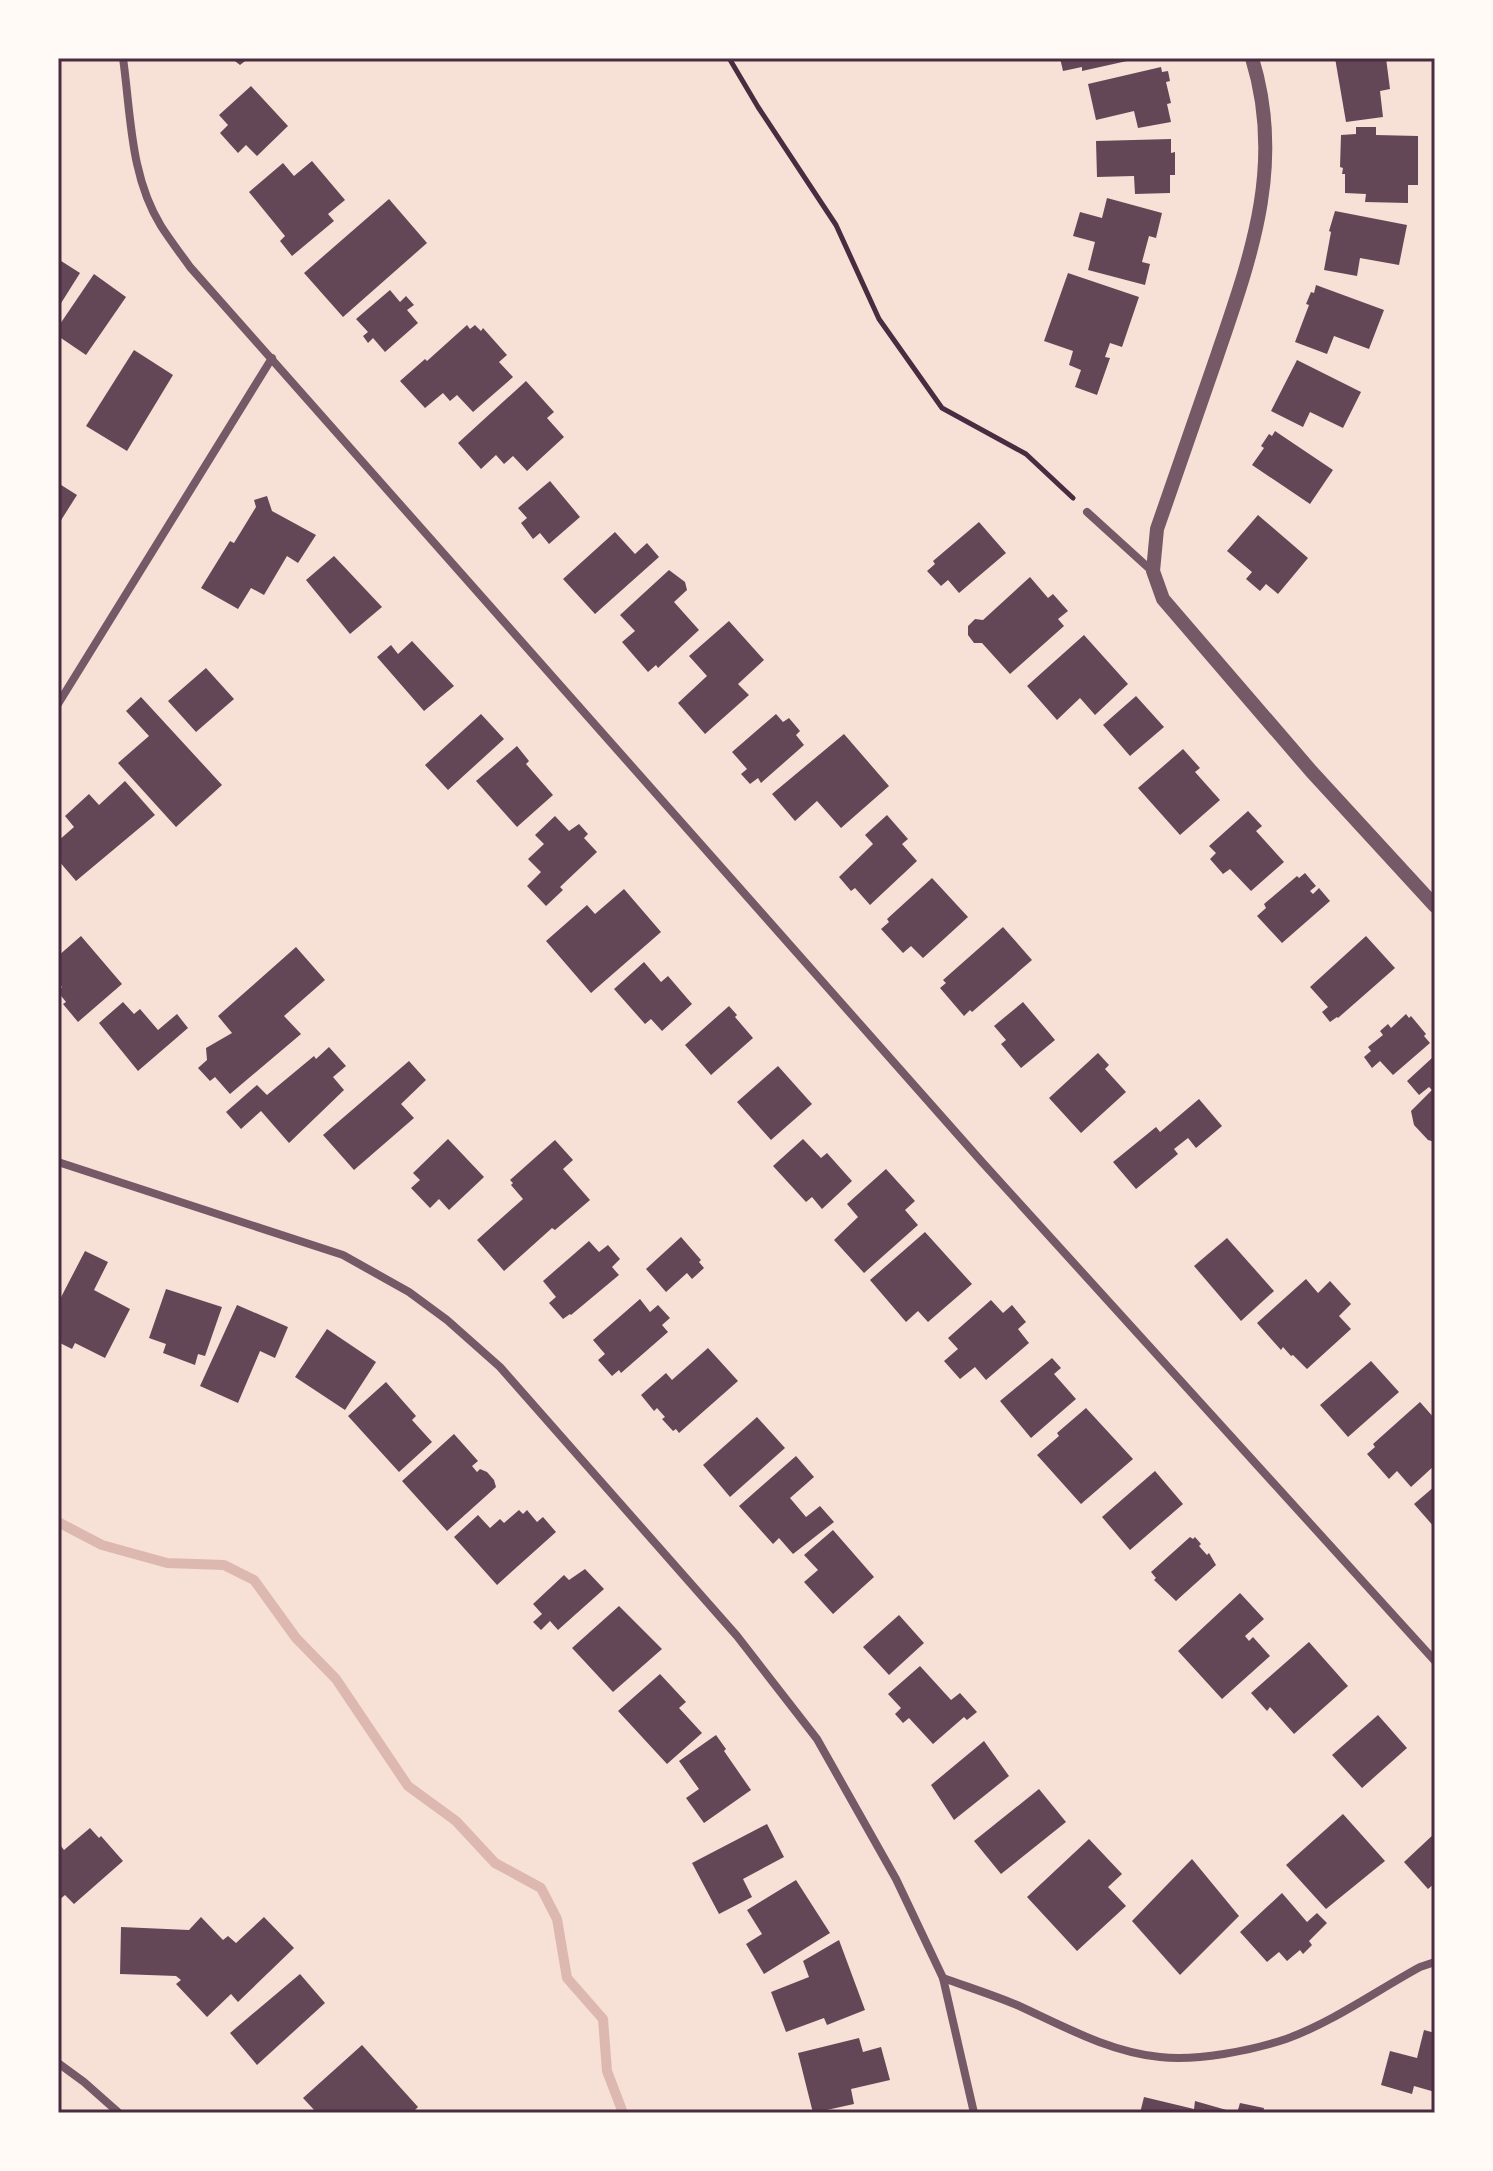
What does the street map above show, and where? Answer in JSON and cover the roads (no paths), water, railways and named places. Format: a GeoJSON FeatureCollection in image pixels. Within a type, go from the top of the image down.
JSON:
{"type":"FeatureCollection","features":[{"type":"Feature","properties":{"kind":"street"},"geometry":{"type":"LineString","coordinates":[[123,58],[134,152],[142,184],[160,225],[190,267],[982,1162],[1435,1661]]}},
{"type":"Feature","properties":{"kind":"street"},"geometry":{"type":"LineString","coordinates":[[1252,58],[1265,142],[1265,182],[1258,227],[1157,529],[1153,571],[1163,599],[1301,759],[1435,906]]}},
{"type":"Feature","properties":{"kind":"street"},"geometry":{"type":"LineString","coordinates":[[58,704],[272,358]]}},
{"type":"Feature","properties":{"kind":"street"},"geometry":{"type":"LineString","coordinates":[[1087,512],[1153,571]]}},
{"type":"Feature","properties":{"kind":"street"},"geometry":{"type":"LineString","coordinates":[[58,1162],[343,1255],[409,1292],[447,1320],[500,1367],[737,1636],[817,1739],[896,1879],[943,1978],[974,2113]]}},
{"type":"Feature","properties":{"kind":"street"},"geometry":{"type":"LineString","coordinates":[[943,1978],[1109,2045],[1160,2057],[1247,2049],[1287,2039],[1435,1962]]}},
{"type":"Feature","properties":{"kind":"street"},"geometry":{"type":"LineString","coordinates":[[58,2063],[119,2113]]}},
{"type":"Feature","properties":{"kind":"waterway"},"geometry":{"type":"LineString","coordinates":[[58,1522],[102,1545],[167,1563],[224,1565],[254,1580],[296,1638],[336,1679],[408,1786],[456,1821],[495,1863],[541,1888],[557,1919],[567,1978],[603,2019],[607,2071],[623,2113]]}}]}
